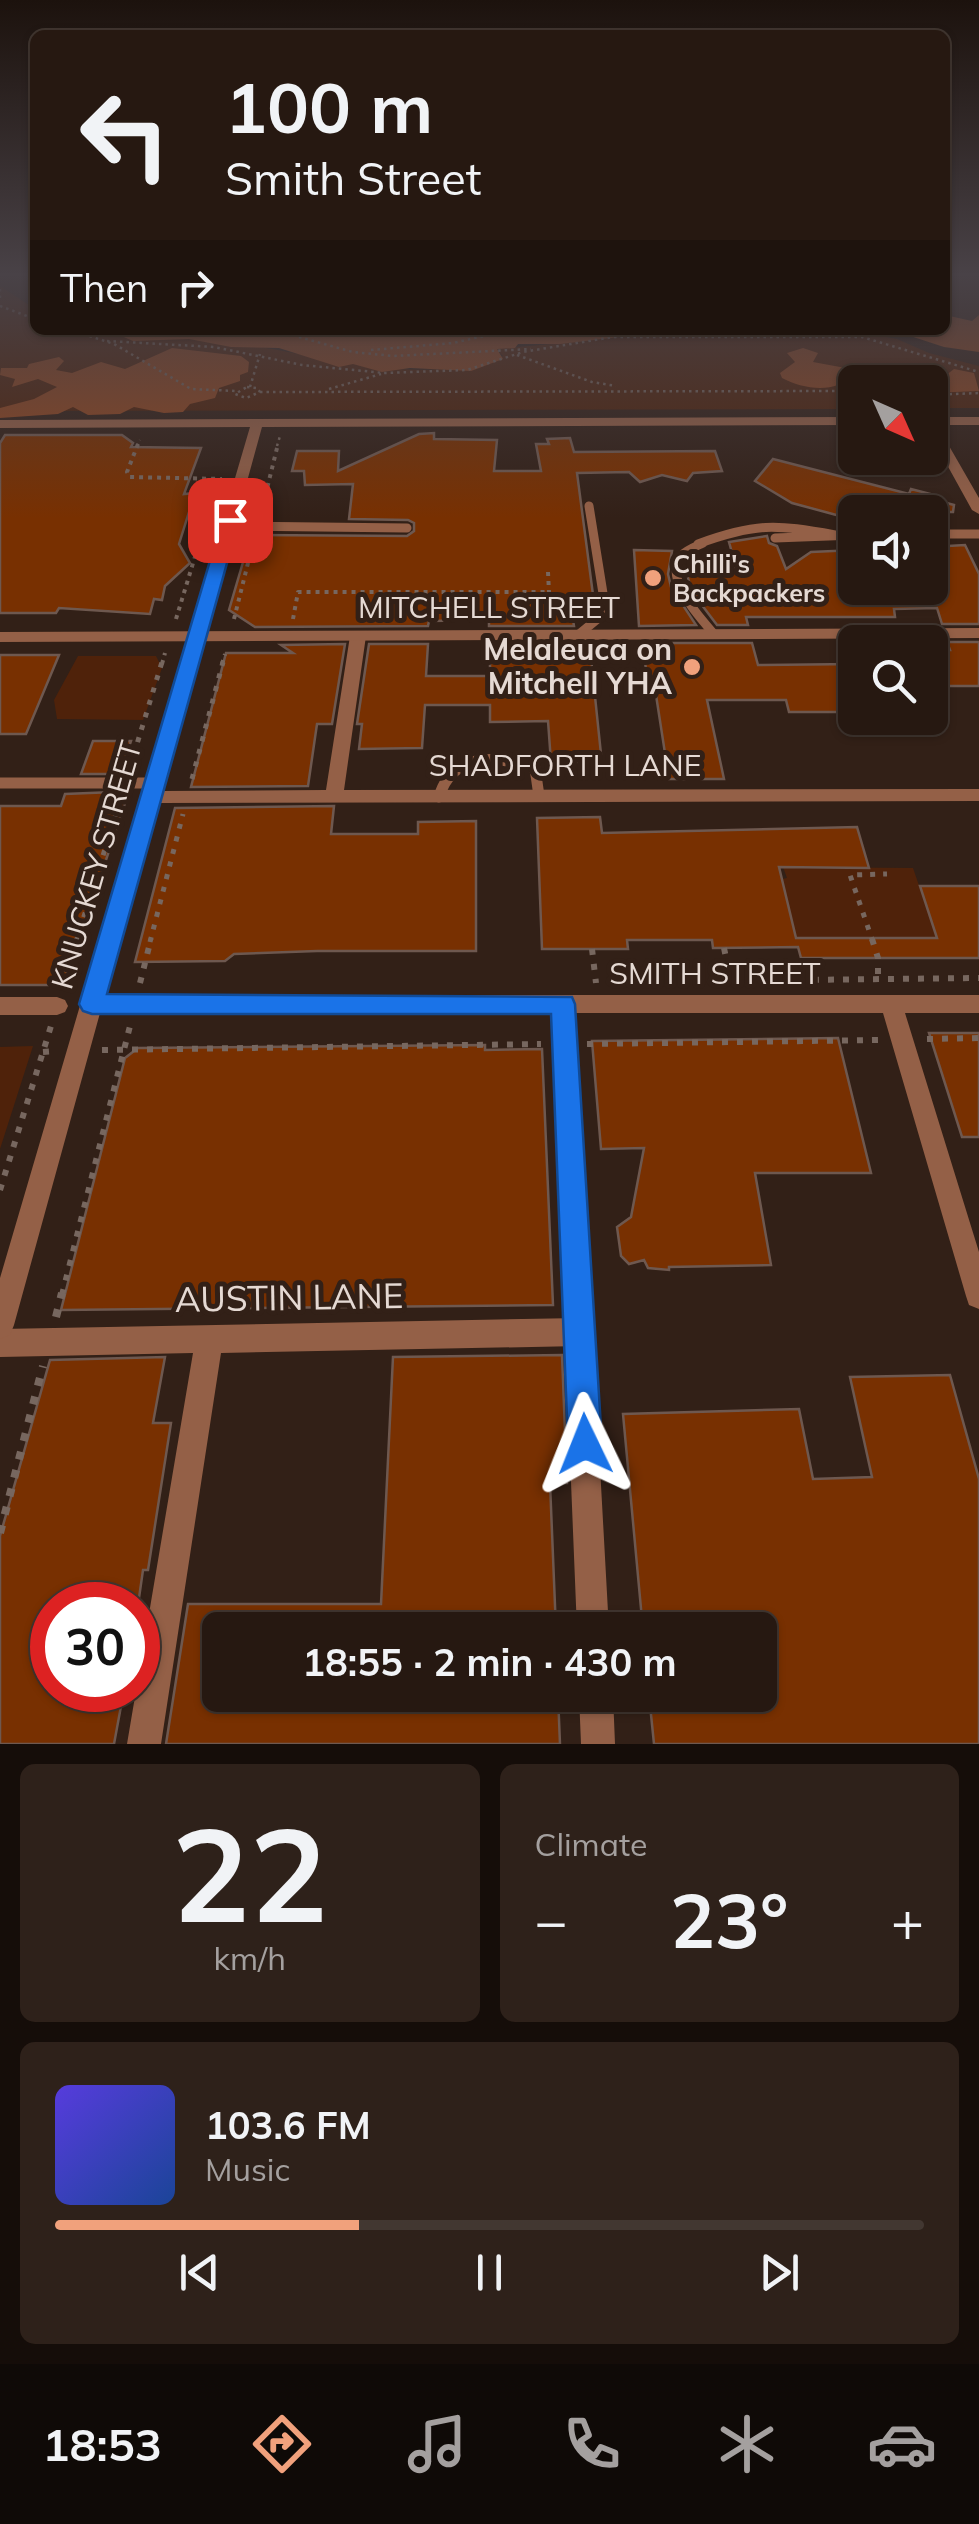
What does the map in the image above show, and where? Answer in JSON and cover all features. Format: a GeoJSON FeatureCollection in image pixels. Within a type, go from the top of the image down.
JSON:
{"type":"FeatureCollection","features":[{"type":"Feature","properties":{"kind":"street"},"geometry":{"type":"LineString","coordinates":[[0,424],[838,421]]}},
{"type":"Feature","properties":{"kind":"street"},"geometry":{"type":"LineString","coordinates":[[948,422],[979,421]]}},
{"type":"Feature","properties":{"kind":"street","name":"KNUCKEY STREET"},"geometry":{"type":"LineString","coordinates":[[0,1325],[258,423]]}},
{"type":"Feature","properties":{"kind":"street"},"geometry":{"type":"LineString","coordinates":[[948,454],[979,510]]}},
{"type":"Feature","properties":{"kind":"street","name":"MITCHELL STREET"},"geometry":{"type":"LineString","coordinates":[[0,637],[979,632]]}},
{"type":"Feature","properties":{"kind":"street"},"geometry":{"type":"LineString","coordinates":[[334,797],[358,636]]}},
{"type":"Feature","properties":{"kind":"street","name":"SHADFORTH LANE"},"geometry":{"type":"LineString","coordinates":[[152,790],[334,797],[979,795]]}},
{"type":"Feature","properties":{"kind":"street"},"geometry":{"type":"LineString","coordinates":[[884,993],[979,1296]]}},
{"type":"Feature","properties":{"kind":"street","name":"SMITH STREET"},"geometry":{"type":"LineString","coordinates":[[92,1004],[563,1004],[884,993],[979,1004]]}},
{"type":"Feature","properties":{"kind":"street"},"geometry":{"type":"LineString","coordinates":[[563,1004],[592,1612]]}},
{"type":"Feature","properties":{"kind":"street"},"geometry":{"type":"LineString","coordinates":[[0,1006],[56,1006]]}},
{"type":"Feature","properties":{"kind":"street","name":"AUSTIN LANE"},"geometry":{"type":"LineString","coordinates":[[0,1343],[210,1336],[580,1332]]}},
{"type":"Feature","properties":{"kind":"street"},"geometry":{"type":"LineString","coordinates":[[144,1744],[210,1336]]}},
{"type":"Feature","properties":{"kind":"street"},"geometry":{"type":"LineString","coordinates":[[597,1712],[598,1744]]}},
{"type":"Feature","properties":{"kind":"lane"},"geometry":{"type":"LineString","coordinates":[[578,635],[606,612],[589,506]]}},
{"type":"Feature","properties":{"kind":"lane"},"geometry":{"type":"LineString","coordinates":[[228,526],[406,528]]}},
{"type":"Feature","properties":{"kind":"lane"},"geometry":{"type":"LineString","coordinates":[[713,633],[685,600],[676,568],[682,554],[736,530],[761,526],[799,527],[834,534]]}},
{"type":"Feature","properties":{"kind":"lane"},"geometry":{"type":"LineString","coordinates":[[776,538],[838,534]]}},
{"type":"Feature","properties":{"kind":"lane"},"geometry":{"type":"LineString","coordinates":[[948,534],[979,534]]}},
{"type":"Feature","properties":{"kind":"lane"},"geometry":{"type":"LineString","coordinates":[[698,544],[725,540]]}},
{"type":"Feature","properties":{"kind":"lane"},"geometry":{"type":"LineString","coordinates":[[438,796],[442,778],[452,766],[470,760],[517,760],[535,768],[538,796]]}},
{"type":"Feature","properties":{"kind":"lane"},"geometry":{"type":"LineString","coordinates":[[0,783],[125,783],[152,790]]}},
{"type":"Feature","properties":{"kind":"path"},"geometry":{"type":"LineString","coordinates":[[133,355],[191,389],[236,391],[250,386]]}},
{"type":"Feature","properties":{"kind":"path"},"geometry":{"type":"LineString","coordinates":[[250,386],[260,355]]}},
{"type":"Feature","properties":{"kind":"path"},"geometry":{"type":"LineString","coordinates":[[265,355],[302,365],[384,373],[467,370],[512,355]]}},
{"type":"Feature","properties":{"kind":"path"},"geometry":{"type":"LineString","coordinates":[[520,355],[592,382],[628,388]]}},
{"type":"Feature","properties":{"kind":"path"},"geometry":{"type":"LineString","coordinates":[[923,355],[979,372]]}},
{"type":"Feature","properties":{"kind":"path"},"geometry":{"type":"LineString","coordinates":[[321,392],[384,373]]}},
{"type":"Feature","properties":{"kind":"path"},"geometry":{"type":"LineString","coordinates":[[250,386],[260,392]]}},
{"type":"Feature","properties":{"kind":"path"},"geometry":{"type":"LineString","coordinates":[[236,391],[237,396],[246,398],[260,392],[628,388],[838,391]]}},
{"type":"Feature","properties":{"kind":"path"},"geometry":{"type":"LineString","coordinates":[[948,395],[979,393]]}},
{"type":"Feature","properties":{"kind":"path"},"geometry":{"type":"LineString","coordinates":[[146,423],[127,472],[130,477],[242,479]]}},
{"type":"Feature","properties":{"kind":"path"},"geometry":{"type":"LineString","coordinates":[[0,1190],[236,423]]}},
{"type":"Feature","properties":{"kind":"path"},"geometry":{"type":"LineString","coordinates":[[548,572],[552,635]]}},
{"type":"Feature","properties":{"kind":"path"},"geometry":{"type":"LineString","coordinates":[[290,636],[298,592],[549,592]]}},
{"type":"Feature","properties":{"kind":"path"},"geometry":{"type":"LineString","coordinates":[[884,993],[878,958],[850,875],[887,874]]}},
{"type":"Feature","properties":{"kind":"path"},"geometry":{"type":"LineString","coordinates":[[724,948],[732,985]]}},
{"type":"Feature","properties":{"kind":"path"},"geometry":{"type":"LineString","coordinates":[[592,949],[596,986]]}},
{"type":"Feature","properties":{"kind":"path"},"geometry":{"type":"LineString","coordinates":[[919,1039],[979,1038]]}},
{"type":"Feature","properties":{"kind":"path"},"geometry":{"type":"LineString","coordinates":[[581,1044],[900,1040]]}},
{"type":"Feature","properties":{"kind":"path"},"geometry":{"type":"LineString","coordinates":[[43,1052],[542,1044]]}},
{"type":"Feature","properties":{"kind":"shaded area"},"geometry":{"type":"Polygon","coordinates":[[[0,355],[304,355],[420,370],[475,364],[502,355],[938,355],[979,366],[979,408],[948,408],[948,365],[838,365],[838,409],[0,411],[0,355]]]}},
{"type":"Feature","properties":{"kind":"shaded area"},"geometry":{"type":"Polygon","coordinates":[[[155,355],[236,355],[249,362],[248,372],[240,375],[240,381],[219,388],[215,398],[190,404],[183,412],[134,407],[120,414],[88,415],[73,407],[58,414],[0,418],[0,408],[34,399],[57,387],[38,379],[12,387],[15,379],[0,375],[1,368],[27,368],[29,364],[59,357],[64,361],[56,370],[72,373],[101,362],[125,369],[155,355]]]}},
{"type":"Feature","properties":{"kind":"shaded area"},"geometry":{"type":"Polygon","coordinates":[[[302,355],[501,355],[503,359],[471,371],[410,368],[382,372],[353,364],[339,367],[302,355]]]}},
{"type":"Feature","properties":{"kind":"shaded area"},"geometry":{"type":"Polygon","coordinates":[[[789,355],[817,355],[813,362],[838,367],[838,385],[800,385],[782,378],[780,373],[795,362],[789,355]]]}},
{"type":"Feature","properties":{"kind":"shaded area"},"geometry":{"type":"Polygon","coordinates":[[[954,369],[974,373],[979,391],[948,392],[948,374],[954,369]]]}},
{"type":"Feature","properties":{"kind":"shaded area"},"geometry":{"type":"Polygon","coordinates":[[[78,656],[156,656],[162,668],[143,720],[57,719],[54,700],[78,656]]]}},
{"type":"Feature","properties":{"kind":"shaded area"},"geometry":{"type":"Polygon","coordinates":[[[783,867],[913,868],[937,938],[796,938],[782,879],[787,878],[783,867]]]}},
{"type":"Feature","properties":{"kind":"shaded area"},"geometry":{"type":"Polygon","coordinates":[[[33,1046],[0,1149],[0,1047],[33,1046]]]}},
{"type":"Feature","properties":{"kind":"building"},"geometry":{"type":"Polygon","coordinates":[[[434,433],[434,439],[497,440],[494,471],[541,471],[536,444],[549,444],[547,439],[570,438],[574,452],[715,451],[722,471],[693,473],[687,481],[662,475],[640,482],[629,472],[577,473],[595,610],[584,619],[573,620],[574,626],[489,626],[489,620],[429,621],[428,626],[255,627],[229,610],[251,535],[407,536],[414,531],[414,523],[408,520],[349,519],[353,484],[305,485],[304,471],[292,471],[297,451],[339,451],[338,471],[419,434],[434,433]]]}},
{"type":"Feature","properties":{"kind":"building"},"geometry":{"type":"Polygon","coordinates":[[[5,435],[122,435],[133,443],[131,447],[201,448],[184,494],[195,493],[179,544],[190,563],[165,586],[162,600],[154,599],[150,614],[59,608],[56,613],[0,613],[0,443],[5,435]]]}},
{"type":"Feature","properties":{"kind":"building"},"geometry":{"type":"Polygon","coordinates":[[[773,459],[909,494],[911,489],[934,495],[838,495],[838,515],[792,503],[755,481],[773,459]]]}},
{"type":"Feature","properties":{"kind":"building"},"geometry":{"type":"Polygon","coordinates":[[[767,536],[769,543],[777,546],[786,569],[811,552],[838,551],[838,605],[948,605],[948,546],[965,545],[979,574],[979,624],[942,624],[937,608],[894,609],[895,617],[746,617],[748,625],[717,625],[692,592],[685,567],[736,567],[729,542],[767,536]]]}},
{"type":"Feature","properties":{"kind":"building","name":"Chilli's Backpackers"},"geometry":{"type":"Polygon","coordinates":[[[634,550],[672,551],[668,574],[671,587],[696,625],[639,626],[634,550]]]}},
{"type":"Feature","properties":{"kind":"building"},"geometry":{"type":"Polygon","coordinates":[[[948,642],[979,642],[979,686],[948,686],[948,642]]]}},
{"type":"Feature","properties":{"kind":"building"},"geometry":{"type":"Polygon","coordinates":[[[575,643],[577,658],[591,658],[601,754],[586,754],[587,762],[551,762],[548,721],[490,722],[490,705],[425,705],[422,748],[359,749],[362,724],[357,724],[369,644],[428,644],[426,676],[490,676],[490,644],[575,643]]]}},
{"type":"Feature","properties":{"kind":"building"},"geometry":{"type":"Polygon","coordinates":[[[642,643],[752,643],[758,665],[838,664],[838,712],[789,712],[786,700],[707,700],[724,779],[669,779],[654,682],[648,682],[642,643]]]}},
{"type":"Feature","properties":{"kind":"building"},"geometry":{"type":"Polygon","coordinates":[[[345,644],[332,724],[317,724],[308,786],[191,787],[226,653],[293,653],[281,645],[345,644]]]}},
{"type":"Feature","properties":{"kind":"building"},"geometry":{"type":"Polygon","coordinates":[[[0,655],[59,655],[26,734],[0,734],[0,655]]]}},
{"type":"Feature","properties":{"kind":"building"},"geometry":{"type":"Polygon","coordinates":[[[93,741],[131,741],[120,774],[81,774],[93,741]]]}},
{"type":"Feature","properties":{"kind":"building"},"geometry":{"type":"Polygon","coordinates":[[[65,794],[128,794],[68,974],[51,985],[0,985],[0,806],[61,806],[65,794]]]}},
{"type":"Feature","properties":{"kind":"building"},"geometry":{"type":"Polygon","coordinates":[[[334,806],[331,834],[418,834],[418,822],[476,821],[476,951],[317,951],[234,954],[225,961],[135,962],[175,808],[334,806]]]}},
{"type":"Feature","properties":{"kind":"building"},"geometry":{"type":"Polygon","coordinates":[[[600,817],[602,833],[857,827],[869,868],[779,867],[796,938],[937,938],[920,886],[979,886],[979,958],[801,958],[798,947],[713,948],[712,940],[627,940],[628,949],[542,949],[537,818],[600,817]]]}},
{"type":"Feature","properties":{"kind":"building"},"geometry":{"type":"Polygon","coordinates":[[[929,1033],[979,1033],[979,1137],[962,1137],[929,1033]]]}},
{"type":"Feature","properties":{"kind":"building"},"geometry":{"type":"Polygon","coordinates":[[[838,1038],[871,1173],[755,1173],[771,1265],[669,1270],[648,1268],[644,1260],[629,1264],[621,1256],[617,1227],[631,1217],[644,1148],[601,1149],[592,1041],[838,1038]]]}},
{"type":"Feature","properties":{"kind":"building"},"geometry":{"type":"Polygon","coordinates":[[[485,1045],[485,1050],[542,1049],[553,1305],[61,1310],[125,1058],[138,1048],[485,1045]]]}},
{"type":"Feature","properties":{"kind":"building"},"geometry":{"type":"Polygon","coordinates":[[[562,1355],[567,1483],[550,1483],[555,1612],[202,1612],[202,1712],[559,1712],[560,1744],[166,1744],[188,1604],[381,1604],[393,1357],[562,1355]]]}},
{"type":"Feature","properties":{"kind":"building"},"geometry":{"type":"Polygon","coordinates":[[[165,1357],[153,1423],[171,1423],[148,1570],[143,1570],[141,1582],[30,1582],[30,1712],[120,1712],[114,1744],[0,1744],[0,1536],[50,1360],[165,1357]]]}},
{"type":"Feature","properties":{"kind":"building"},"geometry":{"type":"Polygon","coordinates":[[[950,1375],[979,1479],[979,1744],[654,1744],[651,1712],[777,1712],[777,1612],[641,1612],[623,1414],[799,1409],[813,1479],[872,1477],[850,1377],[950,1375]]]}},
{"type":"Feature","properties":{"kind":"place","name":"Chilli's Backpackers"},"geometry":{"type":"Point","coordinates":[653,578]}},
{"type":"Feature","properties":{"kind":"place","name":"Melaleuca on Mitchell YHA"},"geometry":{"type":"Point","coordinates":[692,667]}},
{"type":"Feature","properties":{"kind":"route"},"geometry":{"type":"LineString","coordinates":[[230,520],[92,1004],[563,1004],[585,1444]]}}]}
